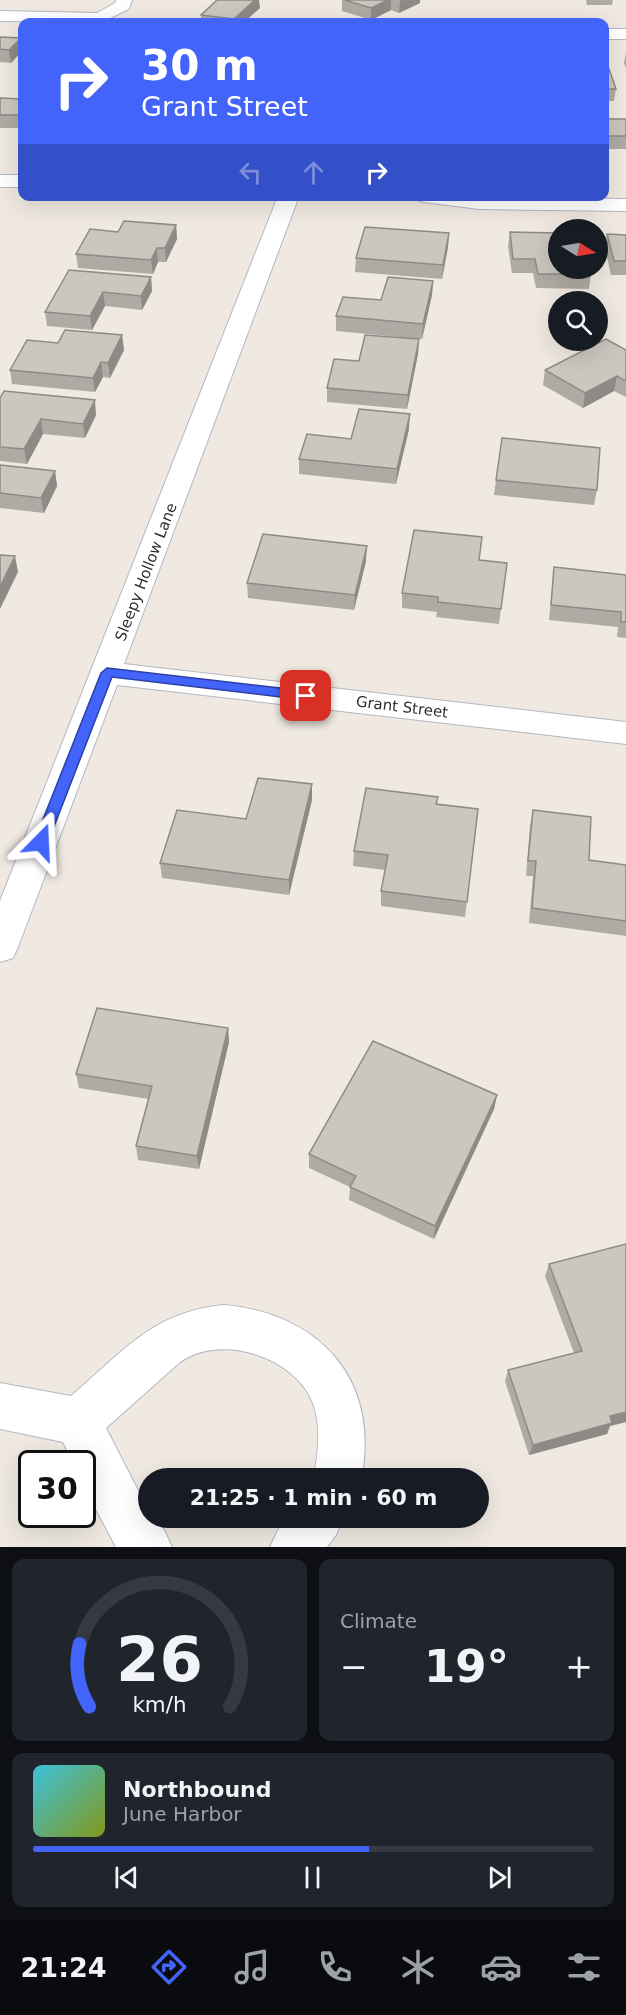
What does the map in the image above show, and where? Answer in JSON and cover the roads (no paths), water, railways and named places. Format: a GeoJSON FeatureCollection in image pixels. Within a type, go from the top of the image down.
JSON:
{"type":"FeatureCollection","features":[{"type":"Feature","properties":{"kind":"street"},"geometry":{"type":"LineString","coordinates":[[100,18],[123,5],[124,0]]}},
{"type":"Feature","properties":{"kind":"street"},"geometry":{"type":"LineString","coordinates":[[0,16],[41,18]]}},
{"type":"Feature","properties":{"kind":"street"},"geometry":{"type":"LineString","coordinates":[[609,34],[626,34]]}},
{"type":"Feature","properties":{"kind":"street"},"geometry":{"type":"LineString","coordinates":[[0,181],[18,181]]}},
{"type":"Feature","properties":{"kind":"street","name":"Sleepy Hollow Lane"},"geometry":{"type":"LineString","coordinates":[[0,947],[287,201]]}},
{"type":"Feature","properties":{"kind":"street"},"geometry":{"type":"LineString","coordinates":[[470,201],[626,205]]}},
{"type":"Feature","properties":{"kind":"street","name":"Grant Street"},"geometry":{"type":"LineString","coordinates":[[107,673],[626,734]]}},
{"type":"Feature","properties":{"kind":"street"},"geometry":{"type":"LineString","coordinates":[[78,1421],[159,1350],[180,1336],[209,1329],[239,1327],[265,1333],[296,1348],[316,1367],[333,1395],[340,1429],[339,1468]]}},
{"type":"Feature","properties":{"kind":"street"},"geometry":{"type":"LineString","coordinates":[[0,1406],[78,1421]]}},
{"type":"Feature","properties":{"kind":"street"},"geometry":{"type":"LineString","coordinates":[[78,1421],[120,1507],[140,1542],[147,1547]]}},
{"type":"Feature","properties":{"kind":"street"},"geometry":{"type":"LineString","coordinates":[[295,1547],[311,1528]]}}]}
